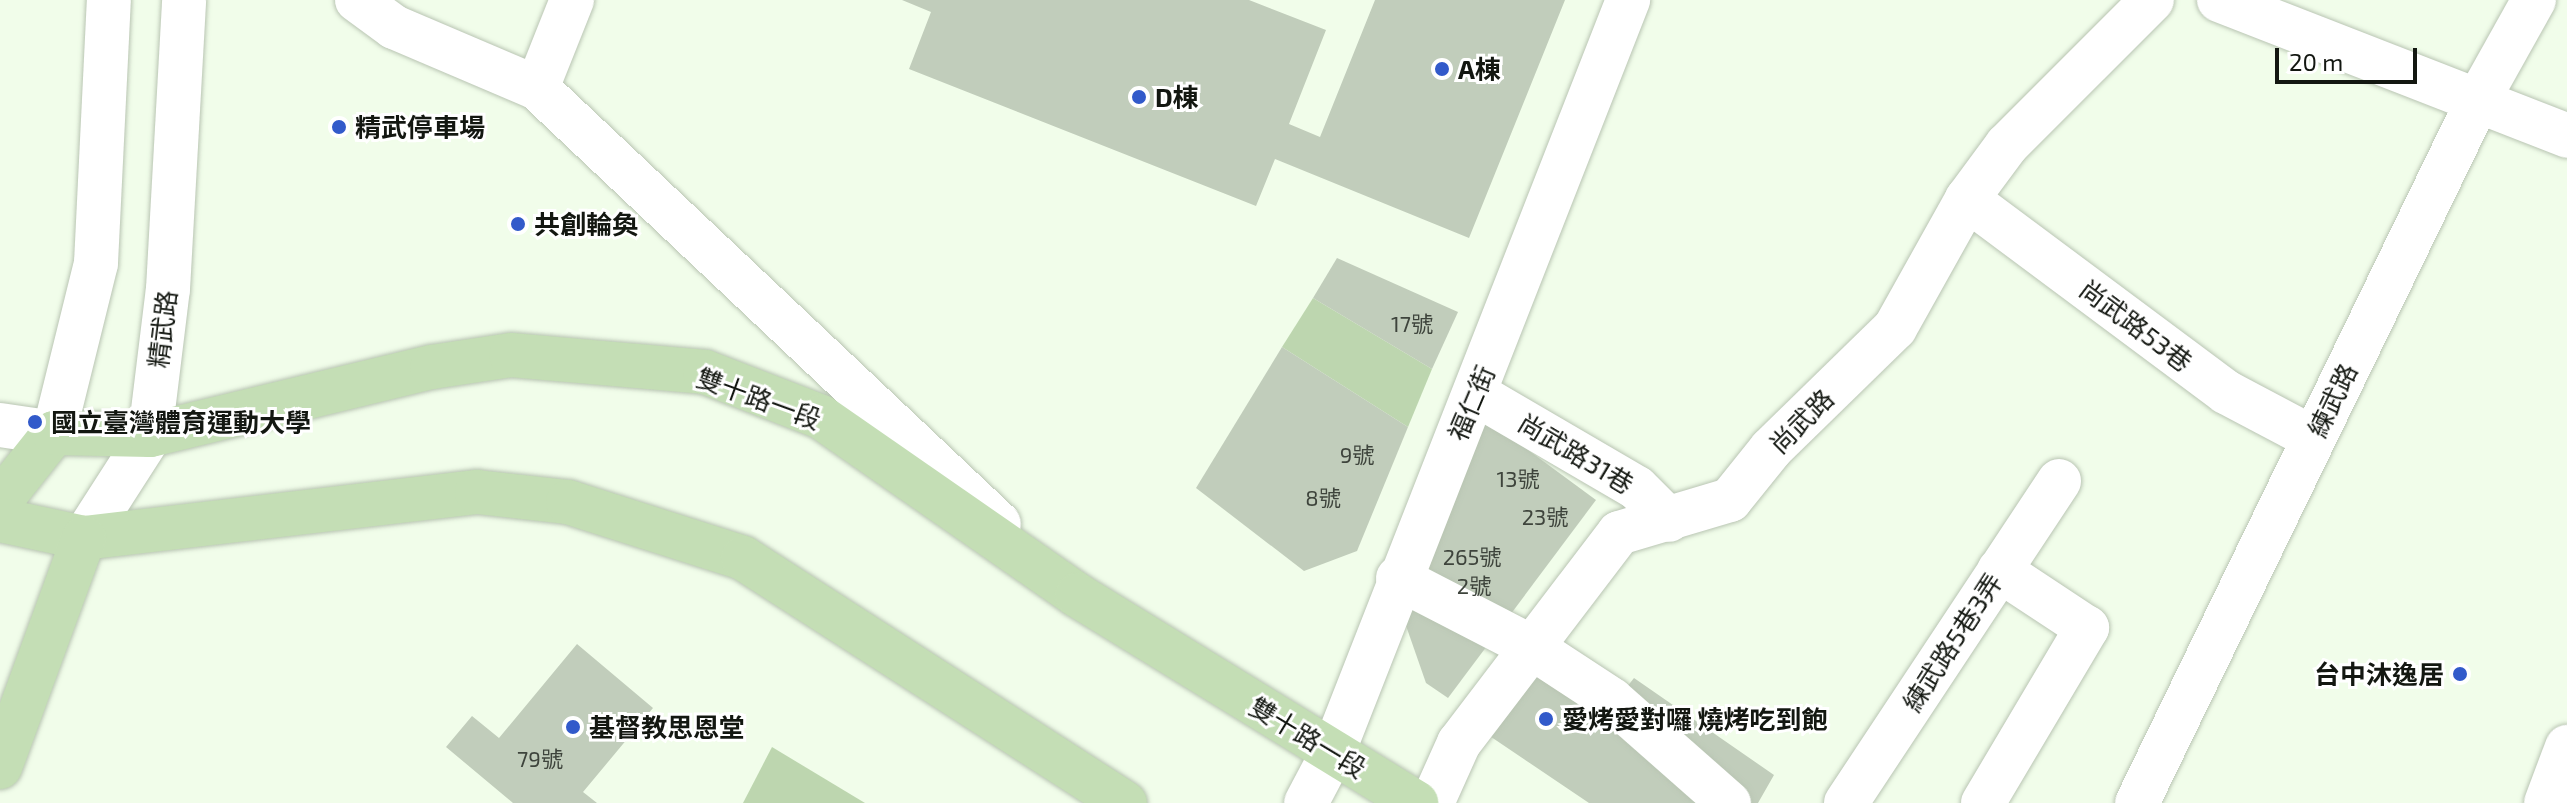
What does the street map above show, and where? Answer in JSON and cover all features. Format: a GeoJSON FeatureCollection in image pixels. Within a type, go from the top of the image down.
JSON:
{"type":"FeatureCollection","features":[{"type":"Feature","properties":{"kind":"main road","name":"雙十路一段"},"geometry":{"type":"LineString","coordinates":[[54,433],[150,435],[432,367],[511,355],[705,372],[821,417],[1077,595],[1416,803]]}},
{"type":"Feature","properties":{"kind":"main road"},"geometry":{"type":"LineString","coordinates":[[0,501],[54,433]]}},
{"type":"Feature","properties":{"kind":"main road"},"geometry":{"type":"LineString","coordinates":[[0,520],[84,538],[477,492],[568,502],[743,558],[1125,803]]}},
{"type":"Feature","properties":{"kind":"main road","name":"精武路"},"geometry":{"type":"LineString","coordinates":[[0,767],[84,538]]}},
{"type":"Feature","properties":{"kind":"street"},"geometry":{"type":"LineString","coordinates":[[54,433],[96,263],[109,0]]}},
{"type":"Feature","properties":{"kind":"street","name":"精武路"},"geometry":{"type":"LineString","coordinates":[[84,538],[150,435],[168,289],[184,0]]}},
{"type":"Feature","properties":{"kind":"street"},"geometry":{"type":"LineString","coordinates":[[357,0],[394,27],[537,88],[1077,595]]}},
{"type":"Feature","properties":{"kind":"street"},"geometry":{"type":"LineString","coordinates":[[537,88],[572,0]]}},
{"type":"Feature","properties":{"kind":"street","name":"福仁街"},"geometry":{"type":"LineString","coordinates":[[1306,803],[1334,750],[1398,578],[1476,394],[1628,0]]}},
{"type":"Feature","properties":{"kind":"street","name":"尚武路"},"geometry":{"type":"LineString","coordinates":[[1432,803],[1459,743],[1528,645],[1619,533],[1730,500],[1771,449],[1895,328],[1967,199],[2007,145],[2152,0]]}},
{"type":"Feature","properties":{"kind":"street"},"geometry":{"type":"LineString","coordinates":[[2219,0],[2567,136]]}},
{"type":"Feature","properties":{"kind":"street","name":"練武路"},"geometry":{"type":"LineString","coordinates":[[2137,803],[2478,100],[2534,0]]}},
{"type":"Feature","properties":{"kind":"street","name":"尚武路53巷"},"geometry":{"type":"LineString","coordinates":[[1967,199],[2226,392],[2313,438]]}},
{"type":"Feature","properties":{"kind":"street","name":"尚武路31巷"},"geometry":{"type":"LineString","coordinates":[[1476,394],[1637,488],[1669,520]]}},
{"type":"Feature","properties":{"kind":"street","name":"雙十路一段"},"geometry":{"type":"LineString","coordinates":[[0,425],[54,433]]}},
{"type":"Feature","properties":{"kind":"street","name":"練武路5巷3弄"},"geometry":{"type":"LineString","coordinates":[[1846,803],[2059,481]]}},
{"type":"Feature","properties":{"kind":"street"},"geometry":{"type":"LineString","coordinates":[[1983,803],[2087,628],[1999,570]]}},
{"type":"Feature","properties":{"kind":"street"},"geometry":{"type":"LineString","coordinates":[[1398,578],[1528,645],[1612,700],[1729,803]]}},
{"type":"Feature","properties":{"kind":"street"},"geometry":{"type":"LineString","coordinates":[[2546,803],[2567,747]]}},
{"type":"Feature","properties":{"kind":"green space"},"geometry":{"type":"Polygon","coordinates":[[[1313,298],[1432,369],[1408,427],[1282,347],[1313,298]]]}},
{"type":"Feature","properties":{"kind":"green space"},"geometry":{"type":"Polygon","coordinates":[[[772,747],[865,803],[743,803],[772,747]]]}},
{"type":"Feature","properties":{"kind":"building"},"geometry":{"type":"Polygon","coordinates":[[[902,0],[1249,0],[1326,30],[1289,124],[1320,137],[1375,0],[1565,0],[1469,238],[1275,159],[1256,206],[909,69],[931,12],[902,0]]]}},
{"type":"Feature","properties":{"kind":"building"},"geometry":{"type":"Polygon","coordinates":[[[1337,258],[1458,312],[1432,369],[1313,298],[1337,258]]]}},
{"type":"Feature","properties":{"kind":"building"},"geometry":{"type":"Polygon","coordinates":[[[1282,347],[1408,427],[1357,551],[1304,571],[1196,488],[1282,347]]]}},
{"type":"Feature","properties":{"kind":"building"},"geometry":{"type":"Polygon","coordinates":[[[1483,417],[1596,500],[1448,698],[1426,683],[1404,620],[1483,417]]]}},
{"type":"Feature","properties":{"kind":"building"},"geometry":{"type":"Polygon","coordinates":[[[1522,637],[1604,716],[1634,678],[1774,775],[1758,803],[1589,803],[1463,718],[1522,637]]]}},
{"type":"Feature","properties":{"kind":"building","name":"基督教思恩堂"},"geometry":{"type":"Polygon","coordinates":[[[577,644],[653,708],[583,792],[597,803],[513,803],[446,747],[472,716],[499,738],[577,644]]]}},
{"type":"Feature","properties":{"kind":"place","name":"A棟"},"geometry":{"type":"Point","coordinates":[1442,69]}},
{"type":"Feature","properties":{"kind":"place","name":"D棟"},"geometry":{"type":"Point","coordinates":[1139,97]}},
{"type":"Feature","properties":{"kind":"place","name":"精武停車場"},"geometry":{"type":"Point","coordinates":[339,127]}},
{"type":"Feature","properties":{"kind":"place","name":"共創輪奐"},"geometry":{"type":"Point","coordinates":[518,224]}},
{"type":"Feature","properties":{"kind":"place","name":"國立臺灣體育運動大學"},"geometry":{"type":"Point","coordinates":[35,422]}},
{"type":"Feature","properties":{"kind":"place","name":"台中沐逸居"},"geometry":{"type":"Point","coordinates":[2460,674]}},
{"type":"Feature","properties":{"kind":"place","name":"愛烤愛對囉 燒烤吃到飽"},"geometry":{"type":"Point","coordinates":[1546,719]}},
{"type":"Feature","properties":{"kind":"place","name":"基督教思恩堂"},"geometry":{"type":"Point","coordinates":[573,727]}}]}
